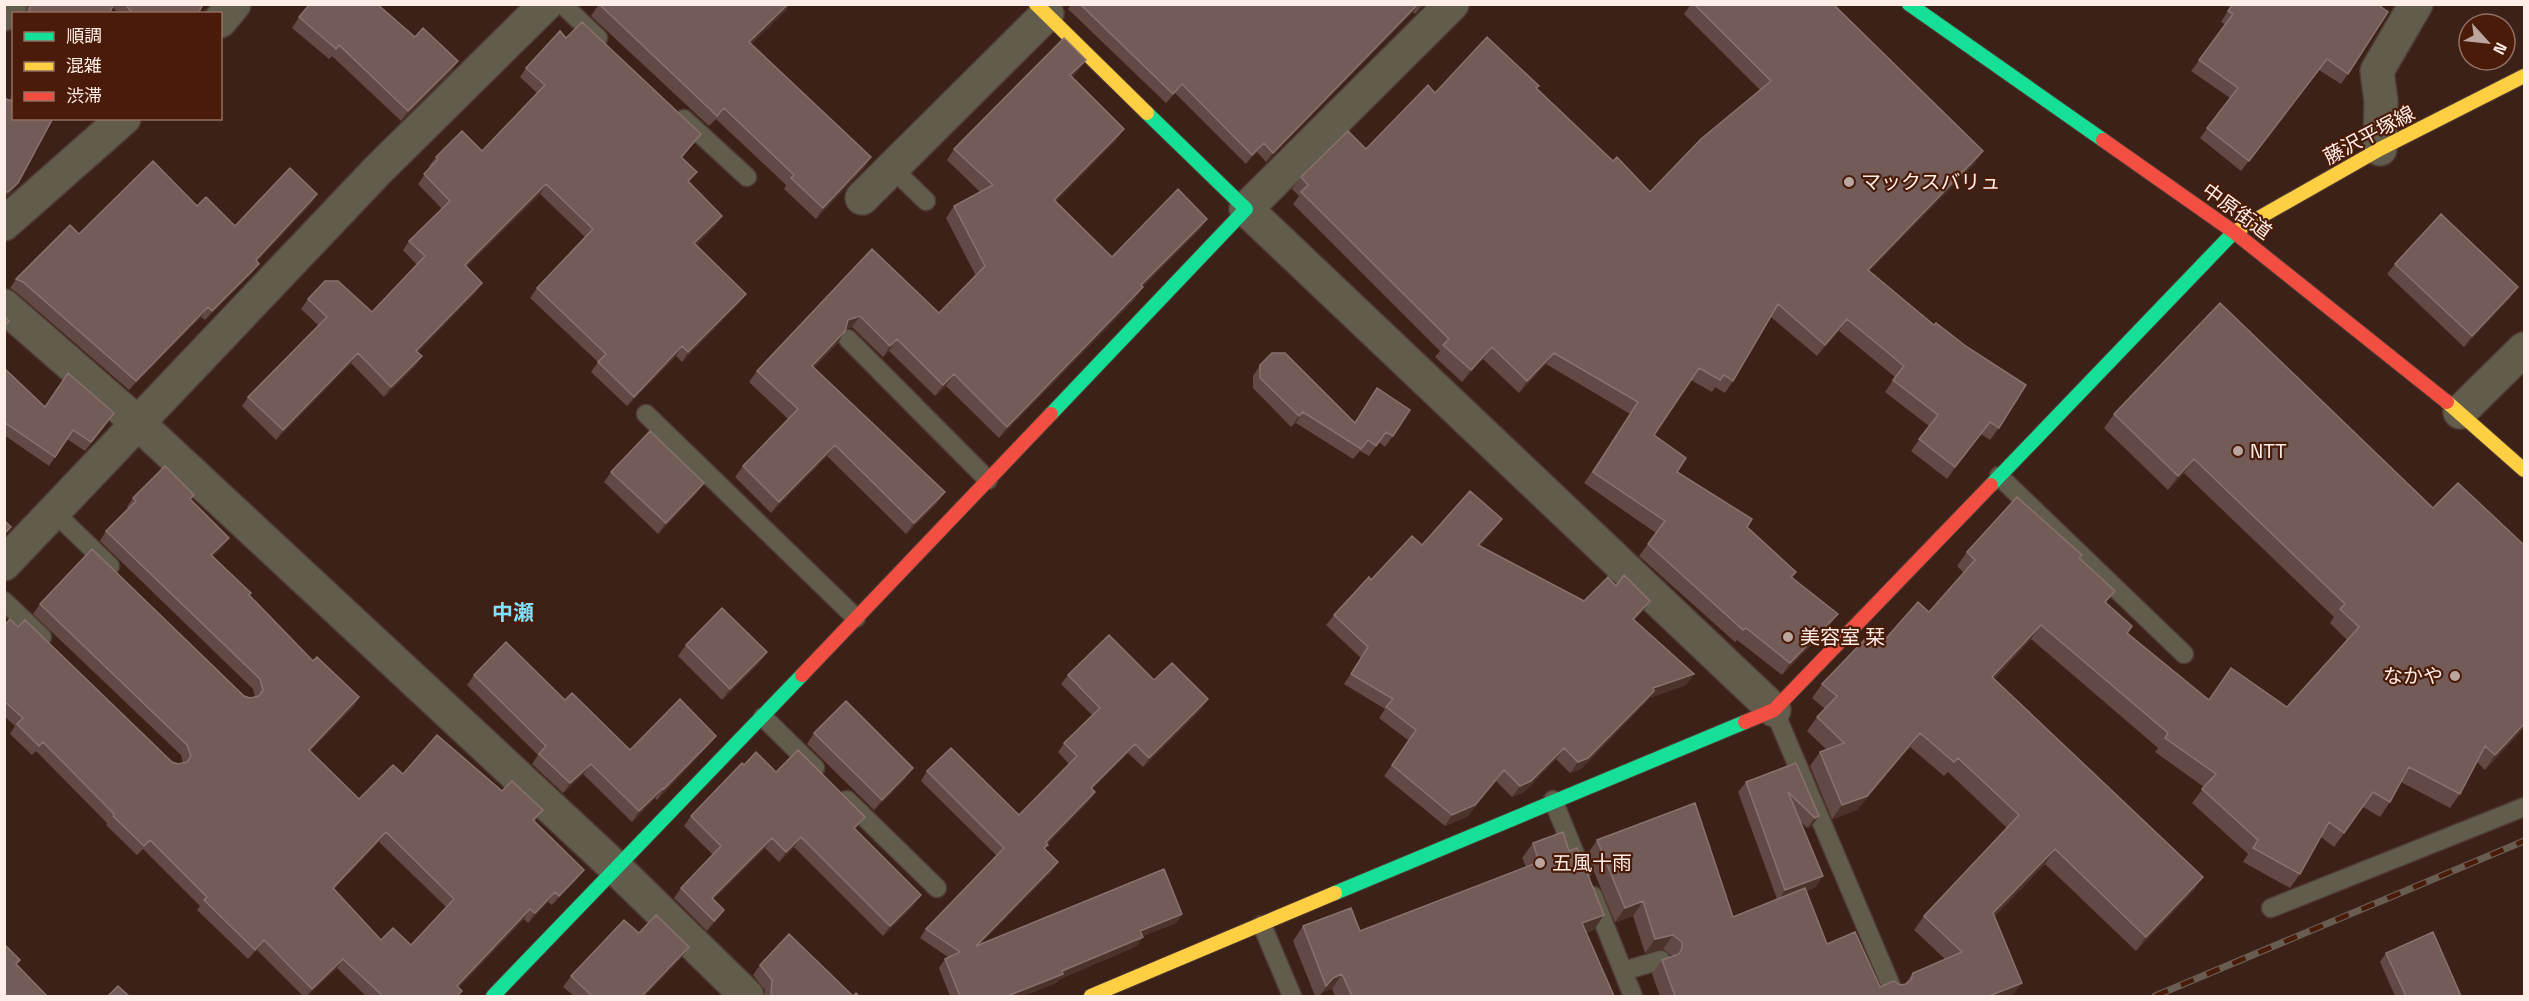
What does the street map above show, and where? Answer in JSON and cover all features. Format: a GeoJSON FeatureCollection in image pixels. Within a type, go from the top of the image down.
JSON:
{"type":"FeatureCollection","features":[{"type":"Feature","properties":{"kind":"street"},"geometry":{"type":"LineString","coordinates":[[4,14],[10,4]]}},
{"type":"Feature","properties":{"kind":"street"},"geometry":{"type":"LineString","coordinates":[[222,19],[234,4]]}},
{"type":"Feature","properties":{"kind":"street"},"geometry":{"type":"LineString","coordinates":[[4,564],[378,170],[546,4]]}},
{"type":"Feature","properties":{"kind":"street"},"geometry":{"type":"LineString","coordinates":[[493,996],[763,717],[1246,209],[1452,4]]}},
{"type":"Feature","properties":{"kind":"street","name":"中原街道"},"geometry":{"type":"LineString","coordinates":[[1909,4],[2234,232],[2460,412],[2524,470]]}},
{"type":"Feature","properties":{"kind":"street"},"geometry":{"type":"LineString","coordinates":[[2380,149],[2381,101],[2377,71],[2416,4]]}},
{"type":"Feature","properties":{"kind":"street"},"geometry":{"type":"LineString","coordinates":[[862,198],[1042,9],[1246,209],[1774,710],[1553,800],[1091,996]]}},
{"type":"Feature","properties":{"kind":"street","name":"藤沢平塚線"},"geometry":{"type":"LineString","coordinates":[[1774,710],[2234,232],[2380,149],[2524,76]]}},
{"type":"Feature","properties":{"kind":"street"},"geometry":{"type":"LineString","coordinates":[[4,224],[122,120]]}},
{"type":"Feature","properties":{"kind":"street"},"geometry":{"type":"LineString","coordinates":[[4,306],[139,424],[617,869],[747,996]]}},
{"type":"Feature","properties":{"kind":"street"},"geometry":{"type":"LineString","coordinates":[[2460,412],[2524,349]]}},
{"type":"Feature","properties":{"kind":"lane"},"geometry":{"type":"LineString","coordinates":[[562,4],[612,51]]}},
{"type":"Feature","properties":{"kind":"lane"},"geometry":{"type":"LineString","coordinates":[[671,106],[747,177]]}},
{"type":"Feature","properties":{"kind":"lane"},"geometry":{"type":"LineString","coordinates":[[892,168],[926,201]]}},
{"type":"Feature","properties":{"kind":"lane"},"geometry":{"type":"LineString","coordinates":[[848,339],[988,480]]}},
{"type":"Feature","properties":{"kind":"lane"},"geometry":{"type":"LineString","coordinates":[[646,414],[856,618]]}},
{"type":"Feature","properties":{"kind":"lane"},"geometry":{"type":"LineString","coordinates":[[1999,476],[2184,654]]}},
{"type":"Feature","properties":{"kind":"lane"},"geometry":{"type":"LineString","coordinates":[[54,512],[120,577]]}},
{"type":"Feature","properties":{"kind":"lane"},"geometry":{"type":"LineString","coordinates":[[4,601],[55,650]]}},
{"type":"Feature","properties":{"kind":"lane"},"geometry":{"type":"LineString","coordinates":[[1774,710],[1892,988]]}},
{"type":"Feature","properties":{"kind":"lane"},"geometry":{"type":"LineString","coordinates":[[763,717],[937,888]]}},
{"type":"Feature","properties":{"kind":"lane"},"geometry":{"type":"LineString","coordinates":[[1553,800],[1634,996]]}},
{"type":"Feature","properties":{"kind":"lane"},"geometry":{"type":"LineString","coordinates":[[2271,908],[2524,807]]}},
{"type":"Feature","properties":{"kind":"lane"},"geometry":{"type":"LineString","coordinates":[[1262,925],[1292,996]]}},
{"type":"Feature","properties":{"kind":"lane"},"geometry":{"type":"LineString","coordinates":[[1623,970],[1661,960]]}},
{"type":"Feature","properties":{"kind":"building"},"geometry":{"type":"Polygon","coordinates":[[[31,4],[114,4],[110,12],[29,11],[31,4]]]}},
{"type":"Feature","properties":{"kind":"building"},"geometry":{"type":"Polygon","coordinates":[[[125,4],[203,4],[199,12],[131,12],[125,4]]]}},
{"type":"Feature","properties":{"kind":"building"},"geometry":{"type":"Polygon","coordinates":[[[310,4],[377,4],[415,37],[423,28],[458,61],[408,111],[339,45],[336,49],[299,17],[310,4]]]}},
{"type":"Feature","properties":{"kind":"building"},"geometry":{"type":"Polygon","coordinates":[[[599,4],[788,4],[749,42],[871,157],[823,208],[791,178],[794,175],[724,108],[717,116],[599,4]]]}},
{"type":"Feature","properties":{"kind":"building"},"geometry":{"type":"Polygon","coordinates":[[[1080,4],[1418,4],[1273,153],[1264,143],[1252,155],[1182,84],[1173,94],[1080,4]]]}},
{"type":"Feature","properties":{"kind":"building"},"geometry":{"type":"Polygon","coordinates":[[[1694,4],[1836,4],[1835,6],[1983,151],[1868,270],[1934,325],[1936,323],[1967,347],[2026,385],[1999,428],[1990,422],[1955,467],[1919,439],[1938,415],[1893,380],[1904,366],[1847,319],[1825,345],[1778,304],[1733,381],[1724,375],[1720,380],[1699,368],[1654,435],[1686,458],[1677,472],[1752,519],[1747,527],[1796,572],[1791,577],[1838,614],[1790,663],[1746,628],[1743,630],[1648,544],[1665,521],[1593,472],[1638,402],[1554,353],[1527,381],[1492,347],[1471,370],[1443,345],[1449,339],[1301,192],[1308,185],[1301,177],[1348,131],[1366,149],[1428,85],[1435,93],[1487,37],[1539,86],[1536,88],[1613,161],[1617,157],[1650,192],[1701,139],[1771,81],[1694,4]]]}},
{"type":"Feature","properties":{"kind":"building"},"geometry":{"type":"Polygon","coordinates":[[[2233,4],[2377,4],[2388,12],[2348,74],[2327,59],[2249,161],[2207,128],[2238,88],[2199,60],[2233,14],[2228,11],[2233,4]]]}},
{"type":"Feature","properties":{"kind":"building"},"geometry":{"type":"Polygon","coordinates":[[[582,22],[701,134],[681,157],[697,172],[688,181],[722,216],[694,243],[746,294],[688,352],[682,346],[634,397],[598,362],[606,354],[537,288],[593,229],[546,184],[465,265],[482,283],[416,351],[422,356],[391,387],[358,353],[283,430],[248,397],[327,317],[308,299],[325,281],[338,281],[372,312],[425,256],[409,241],[450,201],[424,174],[438,159],[436,157],[462,131],[482,151],[545,85],[526,68],[560,31],[566,38],[582,22]]]}},
{"type":"Feature","properties":{"kind":"building"},"geometry":{"type":"Polygon","coordinates":[[[1064,38],[1086,60],[1070,75],[1124,129],[1054,200],[1112,257],[1178,189],[1207,219],[1141,285],[1143,287],[1007,427],[954,374],[943,385],[897,339],[890,346],[860,316],[848,320],[845,331],[812,366],[945,492],[914,523],[835,445],[779,502],[743,466],[798,409],[757,371],[872,249],[939,313],[985,266],[954,206],[993,185],[954,149],[1064,38]]]}},
{"type":"Feature","properties":{"kind":"building"},"geometry":{"type":"Polygon","coordinates":[[[4,98],[11,101],[12,99],[12,120],[52,120],[18,183],[8,192],[4,191],[4,98]]]}},
{"type":"Feature","properties":{"kind":"building"},"geometry":{"type":"Polygon","coordinates":[[[153,161],[197,206],[206,197],[235,226],[290,168],[317,194],[256,260],[259,264],[212,311],[208,307],[136,381],[23,282],[16,279],[70,225],[79,234],[153,161]]]}},
{"type":"Feature","properties":{"kind":"building"},"geometry":{"type":"Polygon","coordinates":[[[2441,214],[2518,287],[2472,336],[2395,264],[2441,214]]]}},
{"type":"Feature","properties":{"kind":"building"},"geometry":{"type":"Polygon","coordinates":[[[2220,303],[2433,508],[2458,483],[2524,545],[2524,724],[2495,755],[2485,746],[2460,794],[2409,767],[2390,802],[2373,792],[2344,833],[2329,822],[2300,874],[2253,848],[2258,840],[2202,789],[2216,774],[2165,738],[2168,733],[2041,625],[1992,677],[2203,877],[2146,937],[2055,849],[1993,913],[2022,983],[1989,996],[1675,996],[1662,960],[1679,954],[1682,942],[1673,935],[1655,939],[1643,901],[1625,908],[1597,840],[1695,803],[1733,917],[1805,888],[1827,944],[1855,932],[1880,987],[1894,981],[1900,985],[1906,984],[1911,980],[1913,973],[1962,952],[1924,916],[2019,815],[1958,758],[1954,762],[1920,733],[1867,796],[1842,805],[1820,752],[1844,743],[1817,717],[1837,696],[1822,684],[1869,635],[1881,644],[1918,602],[1929,612],[1975,560],[1967,552],[2017,497],[2082,555],[2079,558],[2115,591],[2105,602],[2132,626],[2127,633],[2209,700],[2231,668],[2287,707],[2359,627],[2340,609],[2345,604],[2194,459],[2178,476],[2114,414],[2220,303]]]}},
{"type":"Feature","properties":{"kind":"building"},"geometry":{"type":"Polygon","coordinates":[[[4,316],[9,321],[4,327],[4,316]]]}},
{"type":"Feature","properties":{"kind":"building"},"geometry":{"type":"Polygon","coordinates":[[[1272,353],[1285,353],[1355,423],[1377,388],[1410,410],[1393,436],[1386,432],[1376,446],[1368,440],[1361,449],[1303,412],[1299,416],[1260,378],[1260,365],[1272,353]]]}},
{"type":"Feature","properties":{"kind":"building"},"geometry":{"type":"Polygon","coordinates":[[[4,368],[45,407],[68,373],[114,413],[91,442],[73,430],[55,457],[4,422],[4,368]]]}},
{"type":"Feature","properties":{"kind":"building"},"geometry":{"type":"Polygon","coordinates":[[[650,431],[704,483],[666,523],[611,472],[650,431]]]}},
{"type":"Feature","properties":{"kind":"building"},"geometry":{"type":"Polygon","coordinates":[[[165,466],[194,495],[190,499],[229,538],[211,555],[251,593],[249,595],[313,661],[317,657],[359,697],[309,750],[359,799],[393,765],[403,774],[437,735],[502,791],[512,781],[543,810],[533,820],[584,870],[559,896],[555,892],[535,913],[530,909],[457,986],[462,991],[457,996],[383,996],[343,959],[312,989],[264,940],[255,950],[204,900],[207,897],[150,840],[144,846],[43,742],[39,746],[17,724],[23,718],[4,701],[4,626],[10,619],[18,627],[25,620],[172,762],[178,764],[187,762],[191,756],[187,745],[40,604],[92,549],[244,696],[250,698],[259,696],[263,690],[260,679],[106,531],[136,501],[133,498],[165,466]],[[386,832],[333,888],[381,940],[393,928],[411,945],[454,899],[386,832]]]}},
{"type":"Feature","properties":{"kind":"building"},"geometry":{"type":"Polygon","coordinates":[[[1470,491],[1502,519],[1478,545],[1584,601],[1608,577],[1616,586],[1624,575],[1650,601],[1633,619],[1694,674],[1653,688],[1654,691],[1588,758],[1578,762],[1564,748],[1531,781],[1520,786],[1504,770],[1475,805],[1452,815],[1392,765],[1416,730],[1386,707],[1393,699],[1351,674],[1368,647],[1334,615],[1412,536],[1422,545],[1470,491]]]}},
{"type":"Feature","properties":{"kind":"building"},"geometry":{"type":"Polygon","coordinates":[[[4,520],[11,527],[4,534],[4,520]]]}},
{"type":"Feature","properties":{"kind":"building"},"geometry":{"type":"Polygon","coordinates":[[[722,608],[767,652],[730,689],[686,645],[722,608]]]}},
{"type":"Feature","properties":{"kind":"building"},"geometry":{"type":"Polygon","coordinates":[[[1109,635],[1154,680],[1172,663],[1208,699],[1149,758],[1135,744],[1091,788],[1095,792],[1046,842],[1048,845],[1044,848],[1058,862],[976,946],[1164,869],[1182,914],[1140,931],[1143,937],[1062,971],[1063,974],[1011,996],[960,996],[945,959],[960,952],[926,929],[1004,848],[927,771],[951,748],[1019,815],[1077,756],[1064,743],[1100,708],[1068,675],[1109,635]]]}},
{"type":"Feature","properties":{"kind":"building"},"geometry":{"type":"Polygon","coordinates":[[[506,642],[565,700],[572,693],[630,750],[680,699],[716,736],[639,811],[591,764],[570,783],[539,754],[546,746],[474,675],[506,642]]]}},
{"type":"Feature","properties":{"kind":"building"},"geometry":{"type":"Polygon","coordinates":[[[846,701],[913,768],[882,800],[814,733],[846,701]]]}},
{"type":"Feature","properties":{"kind":"building"},"geometry":{"type":"Polygon","coordinates":[[[798,750],[865,817],[854,828],[921,895],[890,926],[801,837],[786,852],[772,838],[712,898],[724,910],[714,921],[681,888],[721,846],[691,816],[742,763],[744,765],[756,752],[776,772],[798,750]]]}},
{"type":"Feature","properties":{"kind":"building"},"geometry":{"type":"Polygon","coordinates":[[[1796,763],[1819,816],[1815,818],[1788,792],[1823,876],[1785,890],[1746,782],[1796,763]]]}},
{"type":"Feature","properties":{"kind":"building"},"geometry":{"type":"Polygon","coordinates":[[[1563,832],[1569,851],[1577,848],[1604,915],[1582,923],[1614,996],[1352,996],[1342,974],[1333,978],[1326,986],[1303,926],[1351,908],[1360,931],[1539,862],[1533,843],[1563,832]]]}},
{"type":"Feature","properties":{"kind":"building"},"geometry":{"type":"Polygon","coordinates":[[[656,915],[689,947],[642,996],[592,996],[571,976],[624,920],[639,933],[656,915]]]}},
{"type":"Feature","properties":{"kind":"building"},"geometry":{"type":"Polygon","coordinates":[[[2433,932],[2461,996],[2406,996],[2386,953],[2433,932]]]}},
{"type":"Feature","properties":{"kind":"building"},"geometry":{"type":"Polygon","coordinates":[[[789,934],[853,996],[773,996],[771,994],[772,980],[760,965],[789,934]]]}},
{"type":"Feature","properties":{"kind":"building"},"geometry":{"type":"Polygon","coordinates":[[[4,944],[20,960],[16,964],[47,996],[4,996],[4,944]]]}},
{"type":"Feature","properties":{"kind":"building"},"geometry":{"type":"Polygon","coordinates":[[[118,986],[129,996],[108,996],[118,986]]]}},
{"type":"Feature","properties":{"kind":"railway"},"geometry":{"type":"LineString","coordinates":[[2155,996],[2524,841]]}},
{"type":"Feature","properties":{"kind":"traffic: fast"},"geometry":{"type":"LineString","coordinates":[[1909,4],[2103,140]]}},
{"type":"Feature","properties":{"kind":"traffic: fast"},"geometry":{"type":"LineString","coordinates":[[1051,414],[1246,209],[1147,113]]}},
{"type":"Feature","properties":{"kind":"traffic: fast"},"geometry":{"type":"LineString","coordinates":[[1991,485],[2234,232]]}},
{"type":"Feature","properties":{"kind":"traffic: fast"},"geometry":{"type":"LineString","coordinates":[[493,996],[802,675]]}},
{"type":"Feature","properties":{"kind":"traffic: fast"},"geometry":{"type":"LineString","coordinates":[[1335,893],[1745,722]]}},
{"type":"Feature","properties":{"kind":"traffic: slow"},"geometry":{"type":"LineString","coordinates":[[1036,4],[1147,113]]}},
{"type":"Feature","properties":{"kind":"traffic: slow"},"geometry":{"type":"LineString","coordinates":[[2234,232],[2380,149],[2524,76]]}},
{"type":"Feature","properties":{"kind":"traffic: slow"},"geometry":{"type":"LineString","coordinates":[[2447,402],[2524,470]]}},
{"type":"Feature","properties":{"kind":"traffic: slow"},"geometry":{"type":"LineString","coordinates":[[1091,996],[1335,893]]}},
{"type":"Feature","properties":{"kind":"traffic: jam"},"geometry":{"type":"LineString","coordinates":[[2103,140],[2234,232],[2447,402]]}},
{"type":"Feature","properties":{"kind":"traffic: jam"},"geometry":{"type":"LineString","coordinates":[[802,675],[1051,414]]}},
{"type":"Feature","properties":{"kind":"traffic: jam"},"geometry":{"type":"LineString","coordinates":[[1745,722],[1774,710],[1991,485]]}},
{"type":"Feature","properties":{"kind":"place","name":"マックスバリュ"},"geometry":{"type":"Point","coordinates":[1849,182]}},
{"type":"Feature","properties":{"kind":"place","name":"NTT"},"geometry":{"type":"Point","coordinates":[2238,451]}},
{"type":"Feature","properties":{"kind":"place","name":"美容室 栞"},"geometry":{"type":"Point","coordinates":[1788,637]}},
{"type":"Feature","properties":{"kind":"place","name":"なかや"},"geometry":{"type":"Point","coordinates":[2455,676]}},
{"type":"Feature","properties":{"kind":"place","name":"五風十雨"},"geometry":{"type":"Point","coordinates":[1540,863]}},
{"type":"Feature","properties":{"kind":"district","name":"中瀬"},"geometry":{"type":"Point","coordinates":[513,612]}}]}
